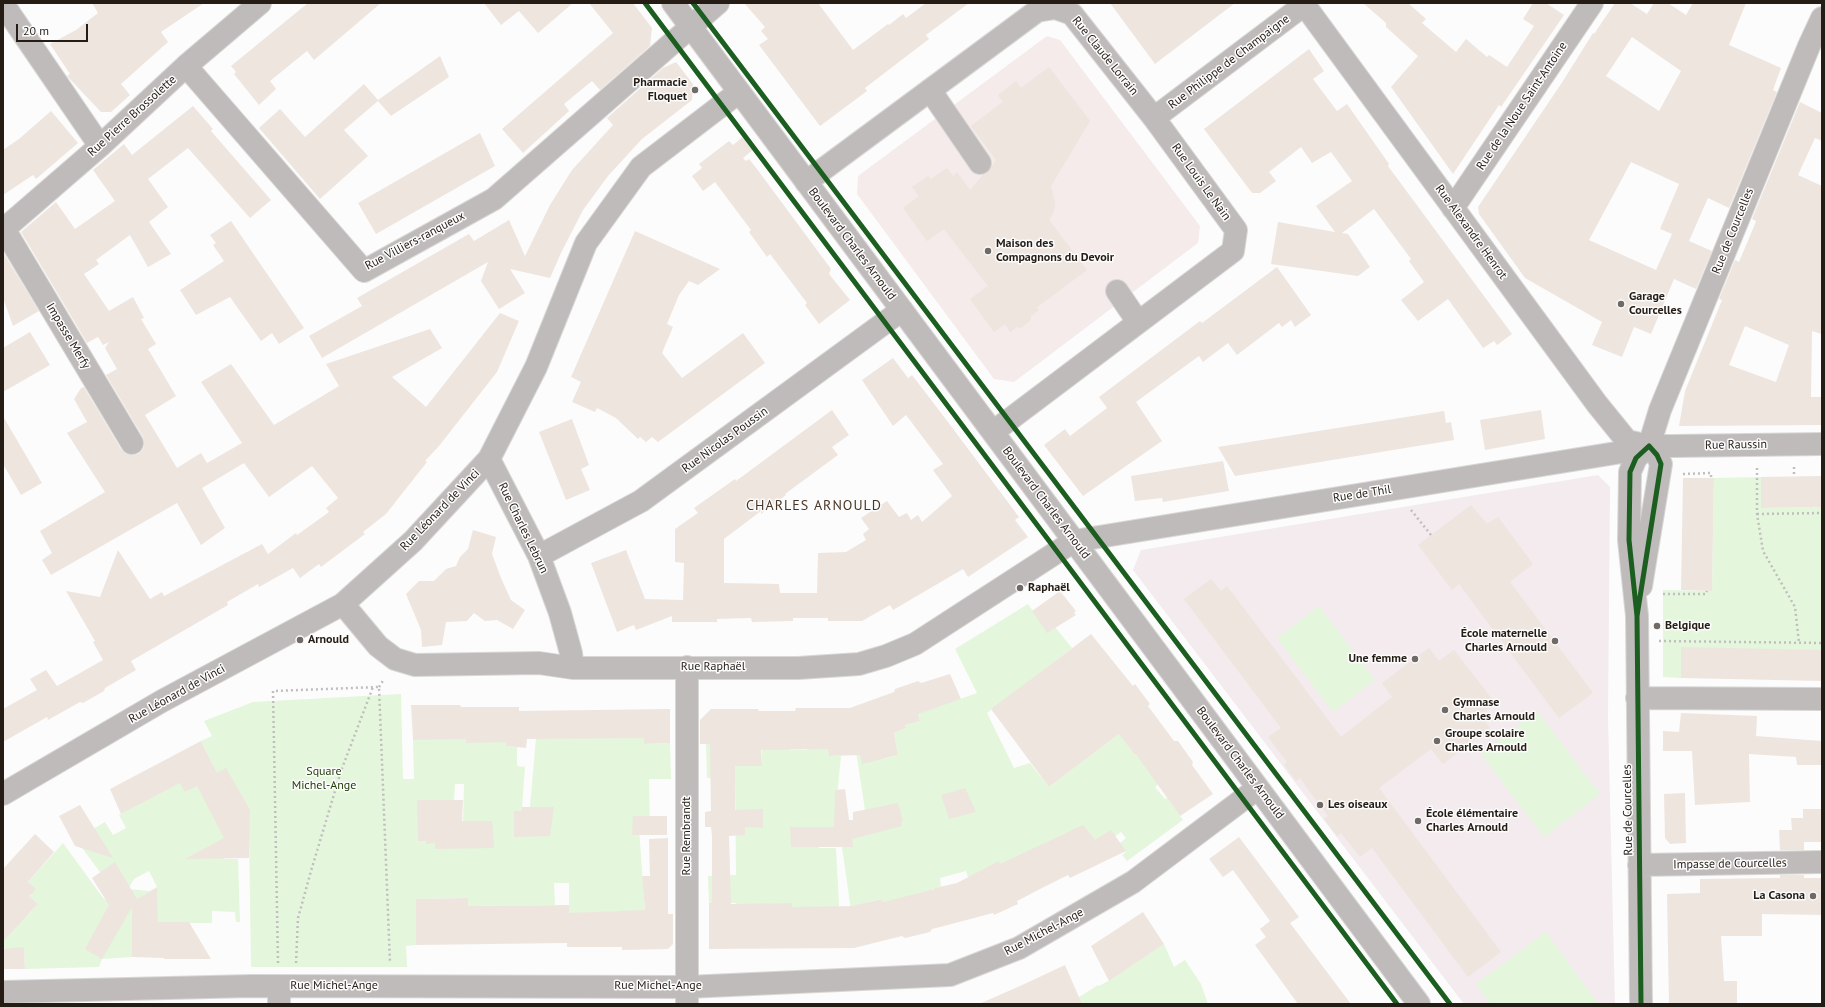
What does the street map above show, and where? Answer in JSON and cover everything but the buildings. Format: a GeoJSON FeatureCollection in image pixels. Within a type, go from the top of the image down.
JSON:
{"type":"FeatureCollection","features":[{"type":"Feature","properties":{"kind":"street","name":"Rue Pierre Brossolette"},"geometry":{"type":"LineString","coordinates":[[3,230],[100,146],[186,66],[260,3]]}},
{"type":"Feature","properties":{"kind":"street","name":"Boulevard Charles Arnould"},"geometry":{"type":"LineString","coordinates":[[673,3],[739,92],[813,176],[902,310],[1419,1004]]}},
{"type":"Feature","properties":{"kind":"street"},"geometry":{"type":"LineString","coordinates":[[690,27],[718,3]]}},
{"type":"Feature","properties":{"kind":"street","name":"Rue de la Noue Saint-Antoine"},"geometry":{"type":"LineString","coordinates":[[1453,208],[1592,3]]}},
{"type":"Feature","properties":{"kind":"street"},"geometry":{"type":"LineString","coordinates":[[3,4],[100,146]]}},
{"type":"Feature","properties":{"kind":"street","name":"Rue Alexandre Henrot"},"geometry":{"type":"LineString","coordinates":[[1304,4],[1596,404],[1627,441],[1649,446]]}},
{"type":"Feature","properties":{"kind":"street","name":"Rue Philippe de Champaigne"},"geometry":{"type":"LineString","coordinates":[[1154,118],[1304,4]]}},
{"type":"Feature","properties":{"kind":"street","name":"Rue Claude Lorrain"},"geometry":{"type":"LineString","coordinates":[[813,176],[1037,10],[1055,8],[1072,14],[1154,118]]}},
{"type":"Feature","properties":{"kind":"street","name":"Rue de Courcelles"},"geometry":{"type":"LineString","coordinates":[[1641,1004],[1637,616],[1629,540],[1630,472],[1636,458],[1649,446],[1660,410],[1809,46],[1822,18]]}},
{"type":"Feature","properties":{"kind":"street","name":"Rue Villiers-ranqueux"},"geometry":{"type":"LineString","coordinates":[[186,66],[364,271],[494,199],[690,27]]}},
{"type":"Feature","properties":{"kind":"street"},"geometry":{"type":"LineString","coordinates":[[930,90],[980,163]]}},
{"type":"Feature","properties":{"kind":"street","name":"Rue Léonard de Vinci"},"geometry":{"type":"LineString","coordinates":[[3,794],[162,701],[343,604],[413,541],[489,459],[536,367],[586,243],[641,167],[739,92]]}},
{"type":"Feature","properties":{"kind":"street","name":"Rue Louis Le Nain"},"geometry":{"type":"LineString","coordinates":[[993,432],[1233,251],[1236,230],[1154,118]]}},
{"type":"Feature","properties":{"kind":"street","name":"Impasse Merfy"},"geometry":{"type":"LineString","coordinates":[[3,230],[132,443]]}},
{"type":"Feature","properties":{"kind":"street"},"geometry":{"type":"LineString","coordinates":[[1117,291],[1138,322]]}},
{"type":"Feature","properties":{"kind":"street","name":"Rue Nicolas Poussin"},"geometry":{"type":"LineString","coordinates":[[539,556],[641,501],[902,310]]}},
{"type":"Feature","properties":{"kind":"street","name":"Rue Raussin"},"geometry":{"type":"LineString","coordinates":[[1649,446],[1822,444]]}},
{"type":"Feature","properties":{"kind":"street","name":"Rue de Courcelles"},"geometry":{"type":"LineString","coordinates":[[1637,616],[1661,464],[1657,455],[1649,446]]}},
{"type":"Feature","properties":{"kind":"street","name":"Rue de Thil"},"geometry":{"type":"LineString","coordinates":[[1074,541],[1622,452],[1649,446]]}},
{"type":"Feature","properties":{"kind":"street","name":"Rue Charles Lebrun"},"geometry":{"type":"LineString","coordinates":[[489,459],[539,556],[560,613],[571,653],[573,668]]}},
{"type":"Feature","properties":{"kind":"street","name":"Rue Raphaël"},"geometry":{"type":"LineString","coordinates":[[343,604],[378,646],[395,659],[415,665],[539,663],[573,668],[798,668],[859,664],[886,656],[915,644],[1074,541]]}},
{"type":"Feature","properties":{"kind":"street","name":"Rue Rembrandt"},"geometry":{"type":"LineString","coordinates":[[687,667],[687,995]]}},
{"type":"Feature","properties":{"kind":"street"},"geometry":{"type":"LineString","coordinates":[[1637,698],[1822,699]]}},
{"type":"Feature","properties":{"kind":"street","name":"Rue Michel-Ange"},"geometry":{"type":"LineString","coordinates":[[3,992],[285,992],[391,985],[687,995],[950,975],[1019,948],[1133,882],[1258,788]]}},
{"type":"Feature","properties":{"kind":"street","name":"Impasse de Courcelles"},"geometry":{"type":"LineString","coordinates":[[1639,865],[1822,862]]}},
{"type":"Feature","properties":{"kind":"path"},"geometry":{"type":"LineString","coordinates":[[1757,445],[1757,514],[1763,551],[1795,608],[1799,643]]}},
{"type":"Feature","properties":{"kind":"path"},"geometry":{"type":"LineString","coordinates":[[1659,474],[1711,474],[1711,478]]}},
{"type":"Feature","properties":{"kind":"path"},"geometry":{"type":"LineString","coordinates":[[1404,487],[1408,506],[1431,535]]}},
{"type":"Feature","properties":{"kind":"path"},"geometry":{"type":"LineString","coordinates":[[1757,514],[1822,513]]}},
{"type":"Feature","properties":{"kind":"path"},"geometry":{"type":"LineString","coordinates":[[1640,594],[1706,594],[1707,591]]}},
{"type":"Feature","properties":{"kind":"path"},"geometry":{"type":"LineString","coordinates":[[1637,641],[1822,643]]}},
{"type":"Feature","properties":{"kind":"path"},"geometry":{"type":"LineString","coordinates":[[285,992],[298,918],[341,771],[373,687]]}},
{"type":"Feature","properties":{"kind":"path"},"geometry":{"type":"LineString","coordinates":[[285,992],[273,691],[379,687],[391,985]]}},
{"type":"Feature","properties":{"kind":"shaded area"},"geometry":{"type":"Polygon","coordinates":[[[1047,36],[1060,40],[1200,226],[1198,243],[1014,382],[994,379],[857,194],[858,176],[1047,36]]]}},
{"type":"Feature","properties":{"kind":"shaded area","name":"Groupe scolaire Charles Arnould"},"geometry":{"type":"Polygon","coordinates":[[[1598,475],[1610,487],[1608,717],[1615,1004],[1464,1004],[1133,570],[1141,550],[1598,475]]]}},
{"type":"Feature","properties":{"kind":"green space"},"geometry":{"type":"Polygon","coordinates":[[[1761,477],[1761,508],[1822,507],[1822,650],[1681,678],[1663,677],[1663,590],[1712,591],[1714,478],[1761,477]]]}},
{"type":"Feature","properties":{"kind":"green space"},"geometry":{"type":"Polygon","coordinates":[[[1028,604],[1047,632],[1055,627],[1072,648],[987,713],[1014,768],[1030,763],[1049,787],[1123,731],[1124,740],[1135,755],[1146,747],[1168,776],[1155,787],[1165,799],[1167,798],[1183,820],[1127,861],[1122,855],[1126,852],[1120,843],[1126,838],[1121,832],[1101,847],[971,888],[966,871],[940,878],[941,886],[884,911],[882,899],[868,902],[869,906],[851,910],[842,847],[841,827],[850,827],[865,810],[853,732],[876,728],[884,759],[898,755],[894,733],[906,728],[905,725],[920,721],[917,711],[943,705],[977,693],[955,649],[1028,604]]]}},
{"type":"Feature","properties":{"kind":"green space"},"geometry":{"type":"Polygon","coordinates":[[[1319,606],[1375,680],[1333,712],[1277,638],[1319,606]]]}},
{"type":"Feature","properties":{"kind":"green space","name":"Square Michel-Ange"},"geometry":{"type":"Polygon","coordinates":[[[401,694],[403,779],[414,779],[413,740],[506,734],[506,746],[517,747],[517,766],[525,767],[522,807],[530,807],[536,738],[644,738],[644,744],[670,743],[671,779],[649,779],[650,828],[639,828],[645,914],[617,911],[605,912],[604,922],[569,920],[569,883],[554,883],[555,905],[468,906],[468,898],[416,899],[416,945],[406,946],[407,967],[251,967],[249,834],[223,847],[224,859],[238,859],[240,922],[236,922],[235,912],[212,911],[212,923],[158,923],[157,907],[132,923],[132,957],[102,959],[99,967],[25,969],[24,947],[11,949],[11,954],[3,947],[3,928],[19,909],[27,916],[38,904],[29,896],[35,889],[28,882],[63,843],[103,898],[118,906],[112,888],[82,848],[93,829],[105,822],[113,835],[126,828],[119,815],[213,765],[201,741],[212,736],[204,721],[253,702],[401,694]],[[455,784],[454,800],[436,800],[436,813],[463,822],[464,784],[455,784]],[[149,871],[134,879],[128,889],[149,891],[157,887],[149,871]]]}},
{"type":"Feature","properties":{"kind":"green space"},"geometry":{"type":"Polygon","coordinates":[[[1537,711],[1600,794],[1544,837],[1481,754],[1537,711]]]}},
{"type":"Feature","properties":{"kind":"green space"},"geometry":{"type":"Polygon","coordinates":[[[761,736],[790,736],[790,750],[806,750],[828,736],[829,756],[841,756],[834,827],[819,828],[819,848],[836,848],[839,906],[792,921],[792,903],[737,905],[736,903],[709,903],[708,876],[736,875],[735,778],[707,778],[706,743],[735,743],[762,766],[761,736]]]}},
{"type":"Feature","properties":{"kind":"green space"},"geometry":{"type":"Polygon","coordinates":[[[1546,932],[1598,1004],[1490,1004],[1476,984],[1546,932]]]}},
{"type":"Feature","properties":{"kind":"green space"},"geometry":{"type":"Polygon","coordinates":[[[1164,944],[1174,967],[1185,960],[1201,984],[1208,1004],[1079,1004],[1079,997],[1098,985],[1099,986],[1110,980],[1164,944]]]}},
{"type":"Feature","properties":{"kind":"cycle path"},"geometry":{"type":"LineString","coordinates":[[645,3],[1397,1004]]}},
{"type":"Feature","properties":{"kind":"cycle path"},"geometry":{"type":"LineString","coordinates":[[693,3],[1450,1004]]}},
{"type":"Feature","properties":{"kind":"cycle path"},"geometry":{"type":"LineString","coordinates":[[1637,616],[1661,464],[1657,455],[1649,446],[1636,458],[1630,472],[1629,540],[1637,616],[1641,1004]]}},
{"type":"Feature","properties":{"kind":"place","name":"Pharmacie Floquet"},"geometry":{"type":"Point","coordinates":[695,90]}},
{"type":"Feature","properties":{"kind":"place","name":"Maison des Compagnons du Devoir"},"geometry":{"type":"Point","coordinates":[988,251]}},
{"type":"Feature","properties":{"kind":"place","name":"Garage Courcelles"},"geometry":{"type":"Point","coordinates":[1621,304]}},
{"type":"Feature","properties":{"kind":"place","name":"Raphaël"},"geometry":{"type":"Point","coordinates":[1020,588]}},
{"type":"Feature","properties":{"kind":"place","name":"Belgique"},"geometry":{"type":"Point","coordinates":[1657,626]}},
{"type":"Feature","properties":{"kind":"place","name":"Arnould"},"geometry":{"type":"Point","coordinates":[300,640]}},
{"type":"Feature","properties":{"kind":"place","name":"École maternelle Charles Arnould"},"geometry":{"type":"Point","coordinates":[1555,641]}},
{"type":"Feature","properties":{"kind":"place","name":"Une femme"},"geometry":{"type":"Point","coordinates":[1415,659]}},
{"type":"Feature","properties":{"kind":"place","name":"Gymnase Charles Arnould"},"geometry":{"type":"Point","coordinates":[1445,710]}},
{"type":"Feature","properties":{"kind":"place","name":"Groupe scolaire Charles Arnould"},"geometry":{"type":"Point","coordinates":[1437,741]}},
{"type":"Feature","properties":{"kind":"place","name":"Les oiseaux"},"geometry":{"type":"Point","coordinates":[1320,805]}},
{"type":"Feature","properties":{"kind":"place","name":"École élémentaire Charles Arnould"},"geometry":{"type":"Point","coordinates":[1418,821]}},
{"type":"Feature","properties":{"kind":"place","name":"La Casona"},"geometry":{"type":"Point","coordinates":[1813,896]}},
{"type":"Feature","properties":{"kind":"district","name":"CHARLES ARNOULD"},"geometry":{"type":"Point","coordinates":[814,506]}}]}
